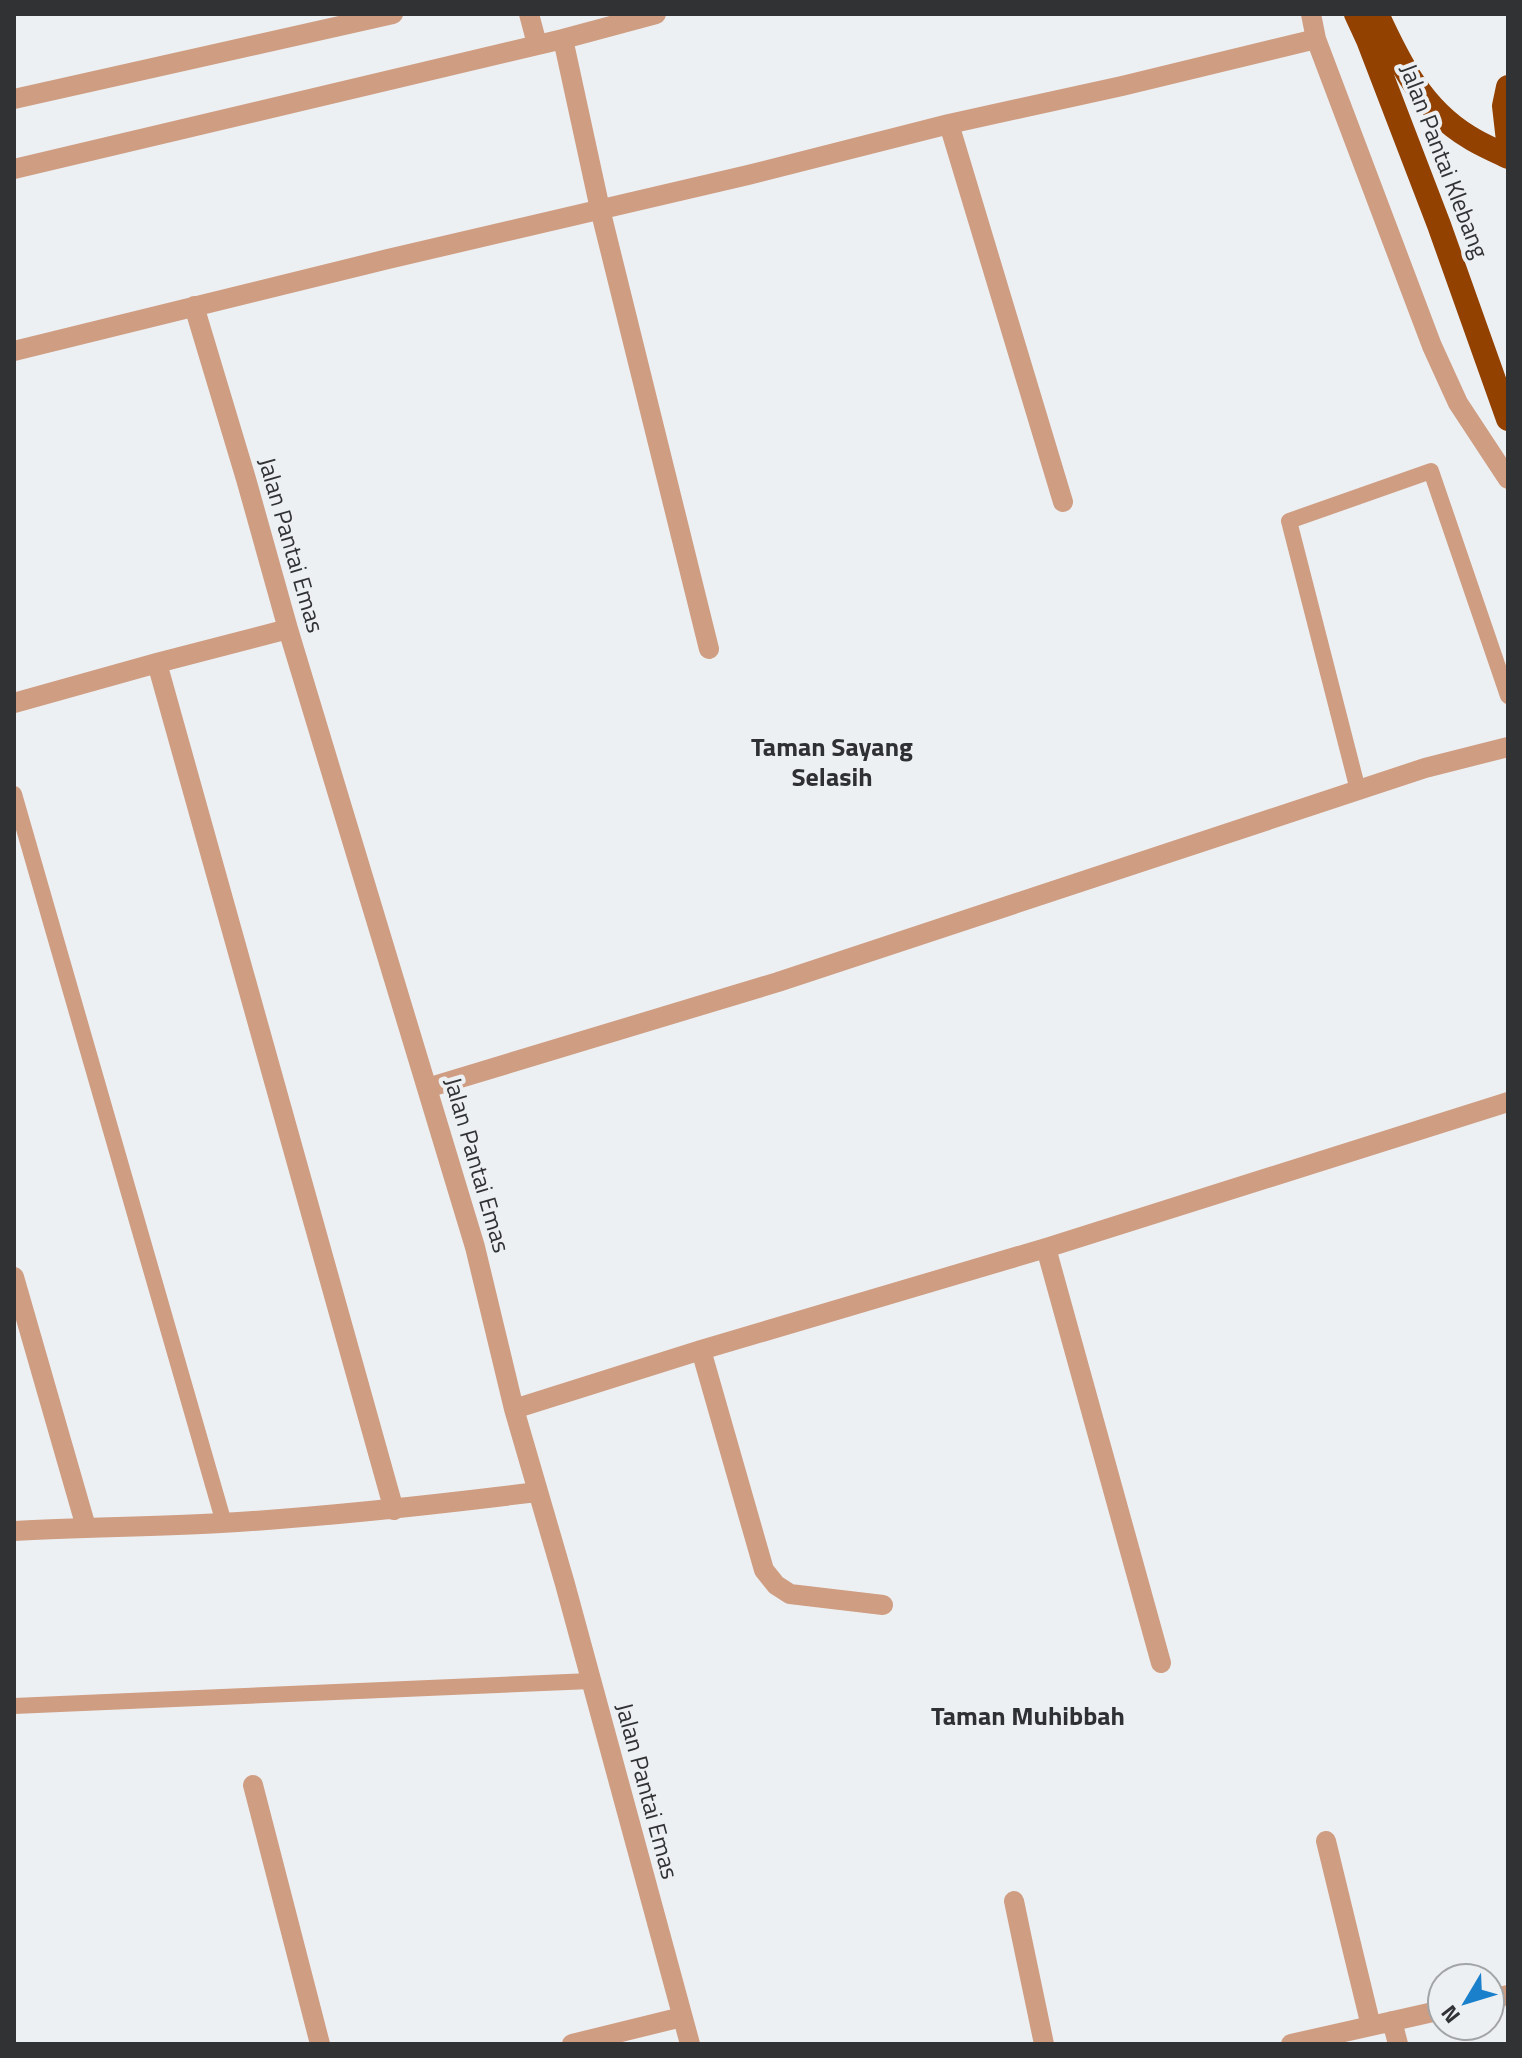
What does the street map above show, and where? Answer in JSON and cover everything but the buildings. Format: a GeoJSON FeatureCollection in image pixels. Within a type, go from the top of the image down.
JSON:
{"type":"FeatureCollection","features":[{"type":"Feature","properties":{"kind":"highway","name":"Jalan Pantai Klebang"},"geometry":{"type":"LineString","coordinates":[[1356,14],[1439,225],[1508,419]]}},
{"type":"Feature","properties":{"kind":"highway","name":"Jalan Pantai Klebang"},"geometry":{"type":"LineString","coordinates":[[1377,14],[1412,83],[1438,114],[1468,137],[1508,157]]}},
{"type":"Feature","properties":{"kind":"highway"},"geometry":{"type":"LineString","coordinates":[[1508,87],[1504,106],[1508,141]]}},
{"type":"Feature","properties":{"kind":"street"},"geometry":{"type":"LineString","coordinates":[[14,99],[393,14]]}},
{"type":"Feature","properties":{"kind":"street"},"geometry":{"type":"LineString","coordinates":[[529,14],[537,44]]}},
{"type":"Feature","properties":{"kind":"street"},"geometry":{"type":"LineString","coordinates":[[14,169],[563,39],[591,22],[656,14]]}},
{"type":"Feature","properties":{"kind":"street"},"geometry":{"type":"LineString","coordinates":[[1311,14],[1316,39],[1432,346],[1458,403],[1508,479]]}},
{"type":"Feature","properties":{"kind":"street"},"geometry":{"type":"LineString","coordinates":[[563,39],[600,209],[709,649]]}},
{"type":"Feature","properties":{"kind":"street"},"geometry":{"type":"LineString","coordinates":[[14,351],[949,124],[1316,39]]}},
{"type":"Feature","properties":{"kind":"street"},"geometry":{"type":"LineString","coordinates":[[949,124],[1063,502]]}},
{"type":"Feature","properties":{"kind":"street","name":"Jalan Pantai Emas"},"geometry":{"type":"LineString","coordinates":[[194,306],[475,1247],[514,1409],[565,1584],[690,2044]]}},
{"type":"Feature","properties":{"kind":"street"},"geometry":{"type":"LineString","coordinates":[[14,703],[288,629]]}},
{"type":"Feature","properties":{"kind":"street"},"geometry":{"type":"LineString","coordinates":[[157,663],[394,1510]]}},
{"type":"Feature","properties":{"kind":"street"},"geometry":{"type":"LineString","coordinates":[[427,1088],[778,982],[1425,768],[1508,747]]}},
{"type":"Feature","properties":{"kind":"street"},"geometry":{"type":"LineString","coordinates":[[514,1409],[1046,1248],[1508,1102]]}},
{"type":"Feature","properties":{"kind":"street"},"geometry":{"type":"LineString","coordinates":[[1046,1248],[1161,1663]]}},
{"type":"Feature","properties":{"kind":"street"},"geometry":{"type":"LineString","coordinates":[[14,1277],[86,1527]]}},
{"type":"Feature","properties":{"kind":"street"},"geometry":{"type":"LineString","coordinates":[[701,1350],[764,1570],[776,1585],[790,1594],[883,1605]]}},
{"type":"Feature","properties":{"kind":"street"},"geometry":{"type":"LineString","coordinates":[[14,1531],[224,1523],[394,1510],[537,1492]]}},
{"type":"Feature","properties":{"kind":"street"},"geometry":{"type":"LineString","coordinates":[[253,1785],[320,2044]]}},
{"type":"Feature","properties":{"kind":"street"},"geometry":{"type":"LineString","coordinates":[[1326,1841],[1371,2026]]}},
{"type":"Feature","properties":{"kind":"street"},"geometry":{"type":"LineString","coordinates":[[1014,1901],[1044,2044]]}},
{"type":"Feature","properties":{"kind":"street"},"geometry":{"type":"LineString","coordinates":[[1291,2044],[1426,2014]]}},
{"type":"Feature","properties":{"kind":"street"},"geometry":{"type":"LineString","coordinates":[[572,2044],[682,2017]]}},
{"type":"Feature","properties":{"kind":"street"},"geometry":{"type":"LineString","coordinates":[[1392,2021],[1398,2044]]}},
{"type":"Feature","properties":{"kind":"lane"},"geometry":{"type":"LineString","coordinates":[[1358,790],[1289,521],[1431,471],[1508,696]]}},
{"type":"Feature","properties":{"kind":"lane"},"geometry":{"type":"LineString","coordinates":[[14,794],[224,1523]]}},
{"type":"Feature","properties":{"kind":"lane"},"geometry":{"type":"LineString","coordinates":[[14,1706],[591,1681]]}},
{"type":"Feature","properties":{"kind":"district","name":"Taman Sayang Selasih"},"geometry":{"type":"Point","coordinates":[832,762]}},
{"type":"Feature","properties":{"kind":"district","name":"Taman Muhibbah"},"geometry":{"type":"Point","coordinates":[1028,1716]}}]}
